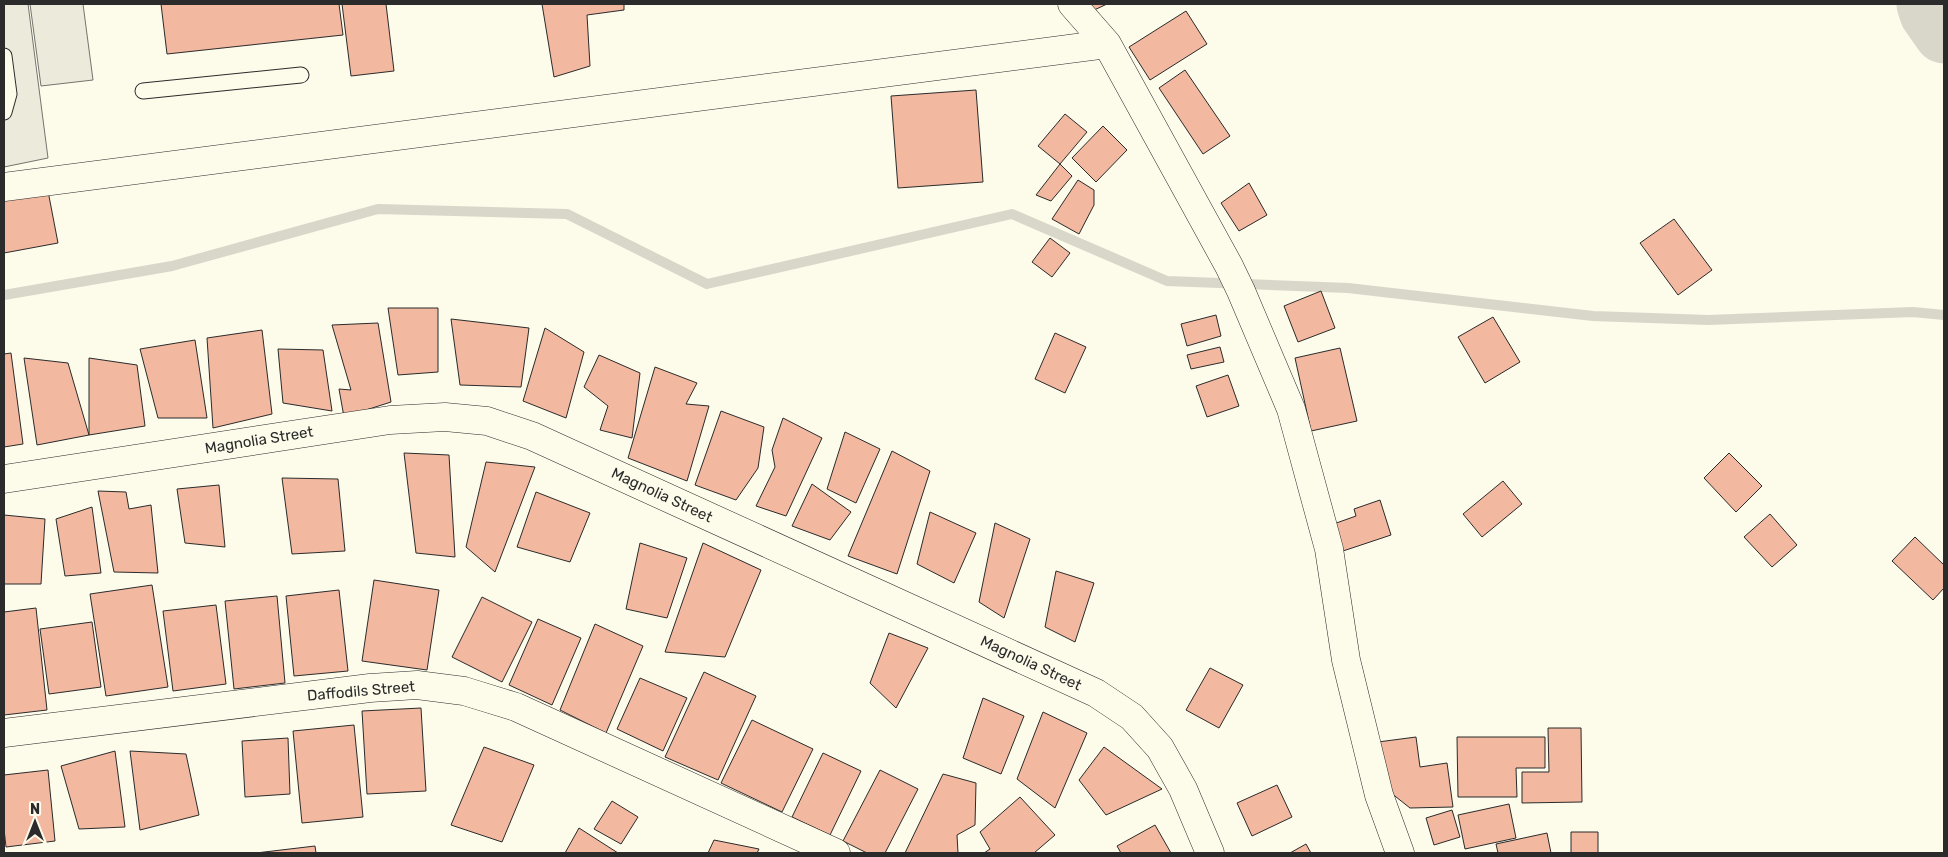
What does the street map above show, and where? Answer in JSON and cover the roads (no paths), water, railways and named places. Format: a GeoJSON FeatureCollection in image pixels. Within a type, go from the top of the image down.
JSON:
{"type":"FeatureCollection","features":[{"type":"Feature","properties":{"kind":"street"},"geometry":{"type":"LineString","coordinates":[[1072,4],[1107,44],[1229,266],[1291,410],[1330,549],[1348,669],[1379,795],[1400,853]]}},
{"type":"Feature","properties":{"kind":"street"},"geometry":{"type":"LineString","coordinates":[[4,187],[1107,44]]}},
{"type":"Feature","properties":{"kind":"street","name":"Magnolia Street"},"geometry":{"type":"LineString","coordinates":[[4,479],[390,420],[445,417],[487,421],[532,436],[1096,693],[1132,717],[1160,748],[1183,789],[1210,853]]}},
{"type":"Feature","properties":{"kind":"street","name":"Daffodils Street"},"geometry":{"type":"LineString","coordinates":[[4,733],[370,688],[417,686],[464,690],[516,707],[836,853]]}},
{"type":"Feature","properties":{"kind":"lane"},"geometry":{"type":"LineString","coordinates":[[4,56],[8,94],[4,112]]}},
{"type":"Feature","properties":{"kind":"lane"},"geometry":{"type":"LineString","coordinates":[[143,91],[301,75]]}},
{"type":"Feature","properties":{"kind":"waterway"},"geometry":{"type":"LineString","coordinates":[[1927,4],[1930,13],[1944,33]]}},
{"type":"Feature","properties":{"kind":"waterway"},"geometry":{"type":"LineString","coordinates":[[4,295],[172,266],[378,209],[567,214],[707,284],[1012,214],[1167,281],[1348,288],[1593,316],[1708,320],[1913,312],[1944,315]]}}]}
